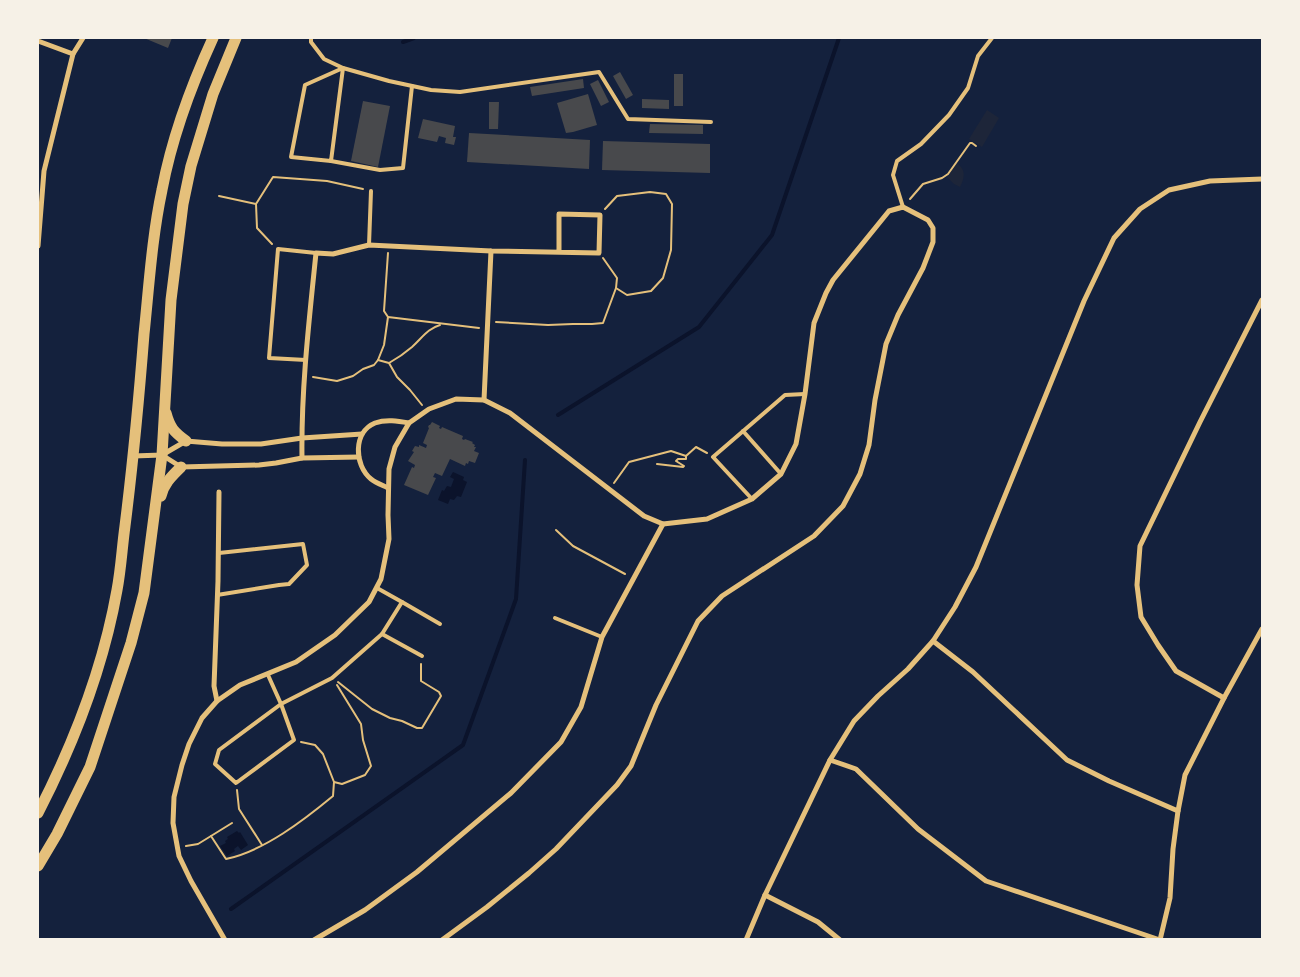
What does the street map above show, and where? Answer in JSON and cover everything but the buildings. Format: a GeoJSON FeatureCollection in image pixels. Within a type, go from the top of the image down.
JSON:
{"type":"FeatureCollection","features":[{"type":"Feature","properties":{"kind":"highway"},"geometry":{"type":"LineString","coordinates":[[38,814],[75,732],[99,668],[117,590],[152,250],[162,190],[176,133],[201,64],[213,38]]}},
{"type":"Feature","properties":{"kind":"highway"},"geometry":{"type":"LineString","coordinates":[[38,866],[57,834],[90,766],[131,643],[144,590],[162,455],[171,300],[183,204],[213,94],[236,38]]}},
{"type":"Feature","properties":{"kind":"highway"},"geometry":{"type":"LineString","coordinates":[[164,405],[169,424],[186,441]]}},
{"type":"Feature","properties":{"kind":"highway"},"geometry":{"type":"LineString","coordinates":[[152,532],[162,490],[169,478],[181,467]]}},
{"type":"Feature","properties":{"kind":"street"},"geometry":{"type":"LineString","coordinates":[[38,246],[44,171],[73,54],[83,38]]}},
{"type":"Feature","properties":{"kind":"street"},"geometry":{"type":"LineString","coordinates":[[38,41],[73,54]]}},
{"type":"Feature","properties":{"kind":"street"},"geometry":{"type":"LineString","coordinates":[[746,940],[765,895],[830,760],[854,722],[878,696],[908,669],[933,641],[955,607],[976,567],[1084,301],[1114,238],[1140,209],[1169,190],[1210,181],[1262,179]]}},
{"type":"Feature","properties":{"kind":"street"},"geometry":{"type":"LineString","coordinates":[[225,940],[179,856],[174,823],[174,797],[189,744],[202,718],[217,701],[240,685],[296,662],[335,635],[369,602],[381,579],[389,539],[389,469],[394,447],[409,423],[429,409],[456,400],[484,400],[510,413],[644,516],[663,524],[707,519],[752,499],[781,474],[796,444],[805,394],[814,323],[833,280],[889,211],[903,207],[928,220],[933,228],[934,242],[886,344],[875,400],[869,445],[860,474],[842,506],[814,536],[722,596],[698,621],[656,704],[631,766],[617,785],[549,855],[487,907],[442,940]]}},
{"type":"Feature","properties":{"kind":"street"},"geometry":{"type":"LineString","coordinates":[[302,458],[306,360],[316,253],[333,254],[369,246],[389,246],[491,251],[599,253],[600,215],[559,214],[559,252]]}},
{"type":"Feature","properties":{"kind":"street"},"geometry":{"type":"LineString","coordinates":[[484,400],[491,251]]}},
{"type":"Feature","properties":{"kind":"street"},"geometry":{"type":"LineString","coordinates":[[1224,698],[1176,671],[1141,617],[1137,585],[1140,546],[1262,300]]}},
{"type":"Feature","properties":{"kind":"street"},"geometry":{"type":"LineString","coordinates":[[388,488],[371,479],[364,472],[358,457],[358,445],[362,434],[368,426],[392,420],[409,423]]}},
{"type":"Feature","properties":{"kind":"street"},"geometry":{"type":"LineString","coordinates":[[132,456],[162,455],[186,441],[222,444],[261,444],[302,438],[362,434]]}},
{"type":"Feature","properties":{"kind":"street"},"geometry":{"type":"LineString","coordinates":[[162,455],[181,467],[259,465],[302,458],[358,457]]}},
{"type":"Feature","properties":{"kind":"street"},"geometry":{"type":"LineString","coordinates":[[217,701],[214,686],[219,492]]}},
{"type":"Feature","properties":{"kind":"street"},"geometry":{"type":"LineString","coordinates":[[314,940],[365,910],[417,872],[511,793],[561,742],[581,707],[602,637],[663,524]]}},
{"type":"Feature","properties":{"kind":"street"},"geometry":{"type":"LineString","coordinates":[[830,760],[856,769],[918,829],[986,881],[1160,940],[1170,898],[1173,849],[1185,775],[1262,629]]}},
{"type":"Feature","properties":{"kind":"street"},"geometry":{"type":"LineString","coordinates":[[933,641],[973,672],[1067,760],[1109,781],[1178,811]]}},
{"type":"Feature","properties":{"kind":"street"},"geometry":{"type":"LineString","coordinates":[[765,895],[818,922],[840,940]]}},
{"type":"Feature","properties":{"kind":"lane"},"geometry":{"type":"LineString","coordinates":[[311,38],[324,59],[343,68],[431,90],[460,92],[599,72],[628,119],[711,122]]}},
{"type":"Feature","properties":{"kind":"lane"},"geometry":{"type":"LineString","coordinates":[[903,207],[893,175],[897,161],[920,144],[949,115],[968,88],[978,56],[992,38]]}},
{"type":"Feature","properties":{"kind":"lane"},"geometry":{"type":"LineString","coordinates":[[331,162],[343,68]]}},
{"type":"Feature","properties":{"kind":"lane"},"geometry":{"type":"LineString","coordinates":[[343,68],[305,85],[291,157],[380,170],[402,168],[412,86]]}},
{"type":"Feature","properties":{"kind":"lane"},"geometry":{"type":"LineString","coordinates":[[369,246],[371,191]]}},
{"type":"Feature","properties":{"kind":"lane"},"geometry":{"type":"LineString","coordinates":[[306,360],[269,358],[278,249],[316,253]]}},
{"type":"Feature","properties":{"kind":"lane"},"geometry":{"type":"LineString","coordinates":[[752,499],[713,457],[785,395],[805,394]]}},
{"type":"Feature","properties":{"kind":"lane"},"geometry":{"type":"LineString","coordinates":[[743,431],[781,474]]}},
{"type":"Feature","properties":{"kind":"lane"},"geometry":{"type":"LineString","coordinates":[[217,595],[290,584],[306,566],[303,544],[218,553]]}},
{"type":"Feature","properties":{"kind":"lane"},"geometry":{"type":"LineString","coordinates":[[377,588],[440,624]]}},
{"type":"Feature","properties":{"kind":"lane"},"geometry":{"type":"LineString","coordinates":[[268,674],[280,704],[294,740],[236,783],[215,764],[219,750],[280,704],[332,678],[382,634],[402,602]]}},
{"type":"Feature","properties":{"kind":"lane"},"geometry":{"type":"LineString","coordinates":[[555,618],[602,637]]}},
{"type":"Feature","properties":{"kind":"lane"},"geometry":{"type":"LineString","coordinates":[[382,634],[422,656]]}},
{"type":"Feature","properties":{"kind":"path"},"geometry":{"type":"LineString","coordinates":[[903,207],[922,184],[942,178],[948,174],[970,143],[976,146]]}},
{"type":"Feature","properties":{"kind":"path"},"geometry":{"type":"LineString","coordinates":[[278,249],[257,228],[256,204],[273,177],[327,181],[371,191]]}},
{"type":"Feature","properties":{"kind":"path"},"geometry":{"type":"LineString","coordinates":[[600,215],[617,196],[650,192],[666,194],[672,204],[671,250],[663,278],[651,292],[627,295],[616,288]]}},
{"type":"Feature","properties":{"kind":"path"},"geometry":{"type":"LineString","coordinates":[[219,196],[256,204]]}},
{"type":"Feature","properties":{"kind":"path"},"geometry":{"type":"LineString","coordinates":[[305,376],[337,380],[353,376],[363,369],[374,365],[378,360],[384,345],[388,317],[384,311],[389,246]]}},
{"type":"Feature","properties":{"kind":"path"},"geometry":{"type":"LineString","coordinates":[[487,322],[548,325],[603,323],[616,288],[617,278],[599,253]]}},
{"type":"Feature","properties":{"kind":"path"},"geometry":{"type":"LineString","coordinates":[[388,317],[487,329]]}},
{"type":"Feature","properties":{"kind":"path"},"geometry":{"type":"LineString","coordinates":[[389,363],[401,356],[431,328],[443,324]]}},
{"type":"Feature","properties":{"kind":"path"},"geometry":{"type":"LineString","coordinates":[[378,360],[389,363],[397,377],[427,411]]}},
{"type":"Feature","properties":{"kind":"path"},"geometry":{"type":"LineString","coordinates":[[657,464],[683,467],[676,461],[678,459],[686,459],[686,456],[696,447],[713,457]]}},
{"type":"Feature","properties":{"kind":"path"},"geometry":{"type":"LineString","coordinates":[[609,490],[629,462],[671,451],[686,456]]}},
{"type":"Feature","properties":{"kind":"path"},"geometry":{"type":"LineString","coordinates":[[556,530],[573,546],[634,579]]}},
{"type":"Feature","properties":{"kind":"path"},"geometry":{"type":"LineString","coordinates":[[332,678],[372,709],[390,718],[422,728],[441,696],[439,692],[421,681],[422,656]]}},
{"type":"Feature","properties":{"kind":"path"},"geometry":{"type":"LineString","coordinates":[[332,678],[361,724],[363,740],[371,766],[365,775],[342,784],[334,782]]}},
{"type":"Feature","properties":{"kind":"path"},"geometry":{"type":"LineString","coordinates":[[211,836],[226,859],[257,849],[313,813],[334,796],[334,782],[323,754],[315,745],[294,740]]}},
{"type":"Feature","properties":{"kind":"path"},"geometry":{"type":"LineString","coordinates":[[236,783],[239,809],[262,845]]}},
{"type":"Feature","properties":{"kind":"path"},"geometry":{"type":"LineString","coordinates":[[178,847],[198,844],[232,823]]}},
{"type":"Feature","properties":{"kind":"shaded area"},"geometry":{"type":"Polygon","coordinates":[[[987,110],[999,118],[982,147],[969,139],[987,110]]]}},
{"type":"Feature","properties":{"kind":"shaded area"},"geometry":{"type":"Polygon","coordinates":[[[957,163],[962,168],[964,174],[960,187],[947,177],[957,163]]]}},
{"type":"Feature","properties":{"kind":"shaded area"},"geometry":{"type":"Polygon","coordinates":[[[453,472],[464,477],[463,480],[467,482],[461,497],[457,496],[454,500],[450,499],[448,504],[438,500],[442,490],[444,491],[447,486],[451,487],[454,479],[450,477],[453,472]]]}},
{"type":"Feature","properties":{"kind":"shaded area"},"geometry":{"type":"Polygon","coordinates":[[[237,831],[240,832],[248,845],[241,850],[238,846],[234,849],[235,851],[227,856],[220,846],[226,843],[227,837],[237,831]]]}},
{"type":"Feature","properties":{"kind":"waterway"},"geometry":{"type":"LineString","coordinates":[[403,42],[414,38]]}},
{"type":"Feature","properties":{"kind":"waterway"},"geometry":{"type":"LineString","coordinates":[[558,415],[699,327],[772,235],[839,38]]}},
{"type":"Feature","properties":{"kind":"waterway"},"geometry":{"type":"LineString","coordinates":[[231,909],[463,745],[516,599],[525,460]]}}]}
